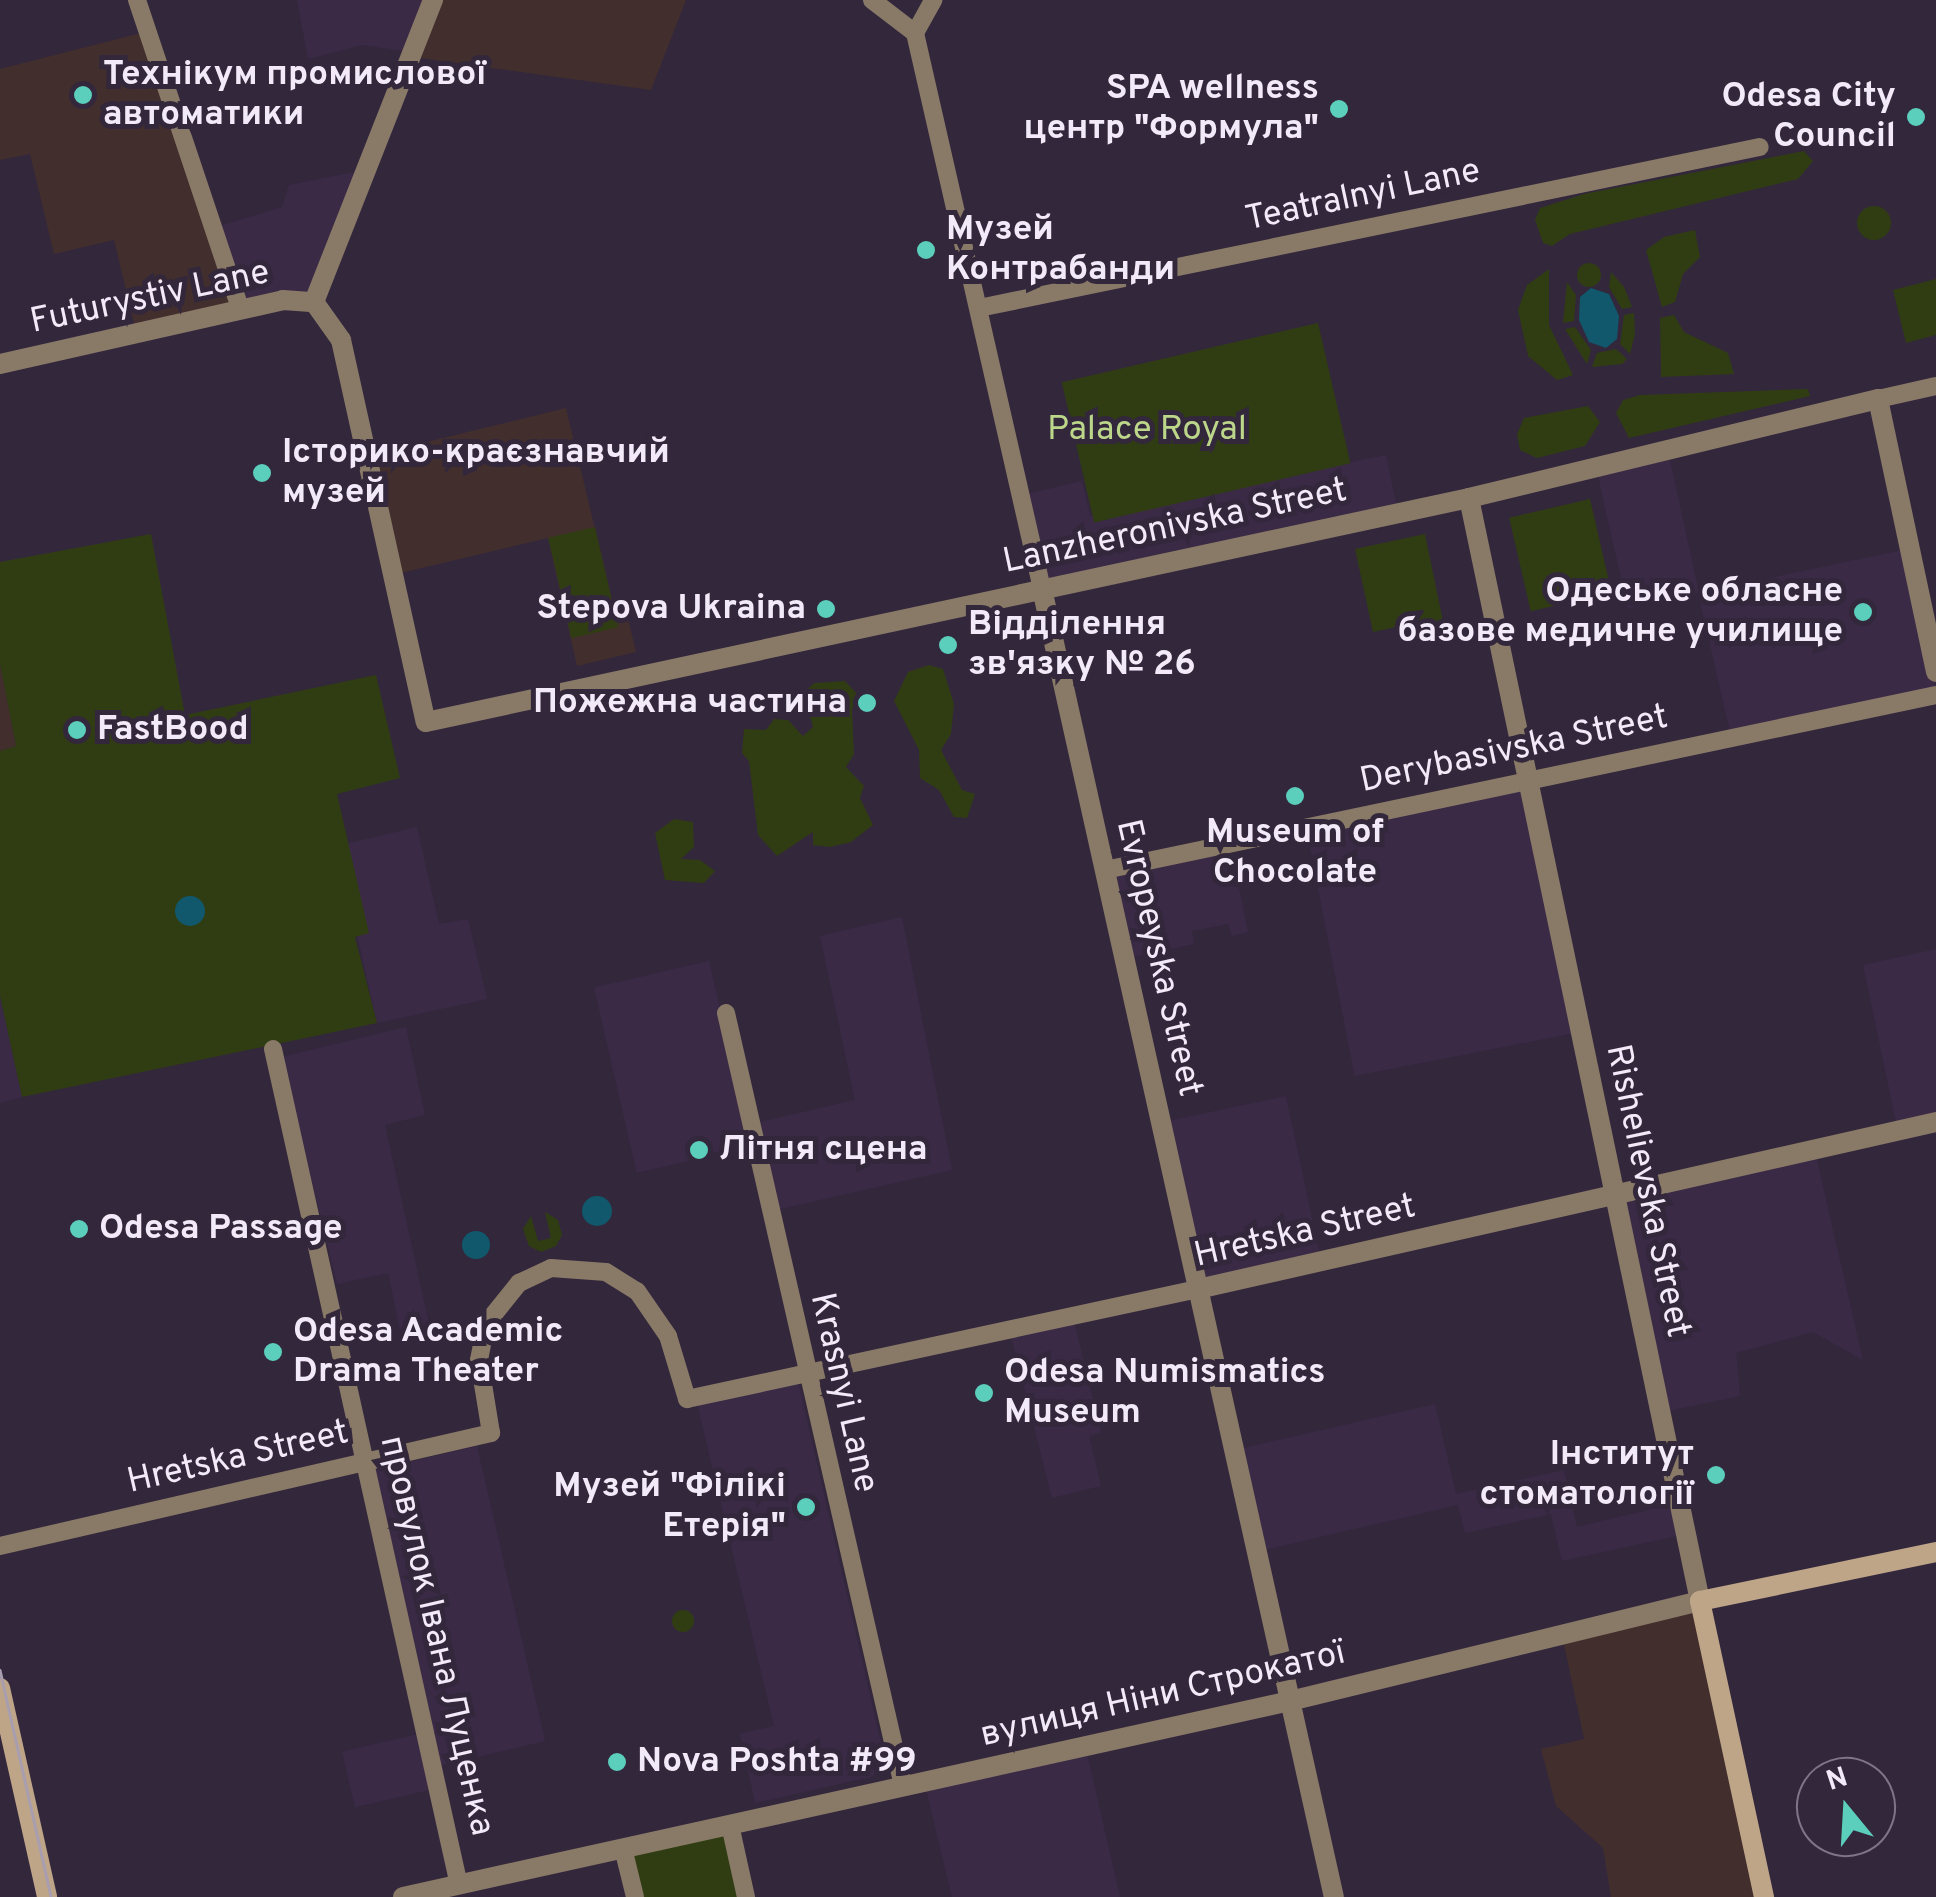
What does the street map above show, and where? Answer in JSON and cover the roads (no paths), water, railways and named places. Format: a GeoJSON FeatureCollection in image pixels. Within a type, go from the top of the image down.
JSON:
{"type":"FeatureCollection","features":[{"type":"Feature","properties":{"kind":"main road","name":"вулиця Ніни Строкатої"},"geometry":{"type":"LineString","coordinates":[[1700,1601],[1936,1552]]}},
{"type":"Feature","properties":{"kind":"main road","name":"Rishelievska Street"},"geometry":{"type":"LineString","coordinates":[[1700,1601],[1764,1897]]}},
{"type":"Feature","properties":{"kind":"main road"},"geometry":{"type":"LineString","coordinates":[[0,1688],[5,1732],[47,1897]]}},
{"type":"Feature","properties":{"kind":"street"},"geometry":{"type":"LineString","coordinates":[[137,0],[241,310]]}},
{"type":"Feature","properties":{"kind":"street"},"geometry":{"type":"LineString","coordinates":[[314,302],[432,0]]}},
{"type":"Feature","properties":{"kind":"street"},"geometry":{"type":"LineString","coordinates":[[872,0],[915,33],[933,0]]}},
{"type":"Feature","properties":{"kind":"street","name":"Evropeyska Street"},"geometry":{"type":"LineString","coordinates":[[915,33],[1334,1897]]}},
{"type":"Feature","properties":{"kind":"street","name":"Teatralnyi Lane"},"geometry":{"type":"LineString","coordinates":[[979,308],[1760,148]]}},
{"type":"Feature","properties":{"kind":"street","name":"Futurystiv Lane"},"geometry":{"type":"LineString","coordinates":[[0,364],[283,300],[314,302]]}},
{"type":"Feature","properties":{"kind":"street","name":"Lanzheronivska Street"},"geometry":{"type":"LineString","coordinates":[[314,302],[341,340],[426,722],[1469,498],[1936,386]]}},
{"type":"Feature","properties":{"kind":"street"},"geometry":{"type":"LineString","coordinates":[[1878,400],[1936,672]]}},
{"type":"Feature","properties":{"kind":"street","name":"Rishelievska Street"},"geometry":{"type":"LineString","coordinates":[[1469,498],[1700,1601]]}},
{"type":"Feature","properties":{"kind":"street","name":"Derybasivska Street"},"geometry":{"type":"LineString","coordinates":[[1105,870],[1936,695]]}},
{"type":"Feature","properties":{"kind":"street","name":"Krasnyi Lane"},"geometry":{"type":"LineString","coordinates":[[726,1013],[804,1374],[903,1786]]}},
{"type":"Feature","properties":{"kind":"street","name":"провулок Івана Луценка"},"geometry":{"type":"LineString","coordinates":[[273,1050],[459,1884]]}},
{"type":"Feature","properties":{"kind":"street","name":"Hretska Street"},"geometry":{"type":"LineString","coordinates":[[0,1546],[490,1433],[479,1360],[486,1324],[518,1284],[552,1268],[606,1272],[637,1291],[668,1336],[687,1398],[1198,1289],[1612,1192],[1936,1122]]}},
{"type":"Feature","properties":{"kind":"street","name":"вулиця Ніни Строкатої"},"geometry":{"type":"LineString","coordinates":[[403,1897],[1290,1700],[1700,1601]]}},
{"type":"Feature","properties":{"kind":"street"},"geometry":{"type":"LineString","coordinates":[[730,1824],[746,1897]]}},
{"type":"Feature","properties":{"kind":"street"},"geometry":{"type":"LineString","coordinates":[[623,1848],[634,1897]]}},
{"type":"Feature","properties":{"kind":"water"},"geometry":{"type":"Polygon","coordinates":[[[1591,288],[1609,294],[1619,316],[1617,339],[1606,348],[1589,342],[1579,320],[1580,297],[1591,288]]]}},
{"type":"Feature","properties":{"kind":"water"},"geometry":{"type":"Polygon","coordinates":[[[190,896],[204,905],[205,911],[196,925],[190,926],[176,917],[175,911],[184,897],[190,896]]]}},
{"type":"Feature","properties":{"kind":"water"},"geometry":{"type":"Polygon","coordinates":[[[597,1196],[607,1201],[612,1211],[607,1221],[597,1226],[587,1221],[582,1211],[587,1201],[597,1196]]]}},
{"type":"Feature","properties":{"kind":"water"},"geometry":{"type":"Polygon","coordinates":[[[476,1231],[486,1235],[490,1245],[486,1255],[476,1259],[466,1255],[462,1245],[466,1235],[476,1231]]]}},
{"type":"Feature","properties":{"kind":"tram line"},"geometry":{"type":"LineString","coordinates":[[0,1670],[51,1897]]}},
{"type":"Feature","properties":{"kind":"place","name":"Технікум промислової автоматики"},"geometry":{"type":"Point","coordinates":[83,95]}},
{"type":"Feature","properties":{"kind":"place","name":"SPA wellness центр \"Формула\""},"geometry":{"type":"Point","coordinates":[1339,109]}},
{"type":"Feature","properties":{"kind":"place","name":"Odesa City Council"},"geometry":{"type":"Point","coordinates":[1916,117]}},
{"type":"Feature","properties":{"kind":"place","name":"Музей Контрабанди"},"geometry":{"type":"Point","coordinates":[926,250]}},
{"type":"Feature","properties":{"kind":"place","name":"Історико-краєзнавчий музей"},"geometry":{"type":"Point","coordinates":[262,473]}},
{"type":"Feature","properties":{"kind":"place","name":"Stepova Ukraina"},"geometry":{"type":"Point","coordinates":[826,609]}},
{"type":"Feature","properties":{"kind":"place","name":"Одеське обласне базове медичне училище"},"geometry":{"type":"Point","coordinates":[1863,612]}},
{"type":"Feature","properties":{"kind":"place","name":"Відділення зв'язку № 26"},"geometry":{"type":"Point","coordinates":[948,645]}},
{"type":"Feature","properties":{"kind":"place","name":"Пожежна частина"},"geometry":{"type":"Point","coordinates":[867,703]}},
{"type":"Feature","properties":{"kind":"place","name":"FastBood"},"geometry":{"type":"Point","coordinates":[77,730]}},
{"type":"Feature","properties":{"kind":"place","name":"Museum of Chocolate"},"geometry":{"type":"Point","coordinates":[1295,796]}},
{"type":"Feature","properties":{"kind":"place","name":"Літня сцена"},"geometry":{"type":"Point","coordinates":[699,1150]}},
{"type":"Feature","properties":{"kind":"place","name":"Odesa Passage"},"geometry":{"type":"Point","coordinates":[79,1229]}},
{"type":"Feature","properties":{"kind":"place","name":"Odesa Academic Drama Theater"},"geometry":{"type":"Point","coordinates":[273,1352]}},
{"type":"Feature","properties":{"kind":"place","name":"Odesa Numismatics Museum"},"geometry":{"type":"Point","coordinates":[984,1393]}},
{"type":"Feature","properties":{"kind":"place","name":"Інститут стоматології"},"geometry":{"type":"Point","coordinates":[1716,1475]}},
{"type":"Feature","properties":{"kind":"place","name":"Музей \"Філікі Етерія\""},"geometry":{"type":"Point","coordinates":[806,1507]}},
{"type":"Feature","properties":{"kind":"place","name":"Nova Poshta #99"},"geometry":{"type":"Point","coordinates":[617,1762]}},
{"type":"Feature","properties":{"kind":"park label","name":"Palace Royal"},"geometry":{"type":"Point","coordinates":[1147,430]}}]}
